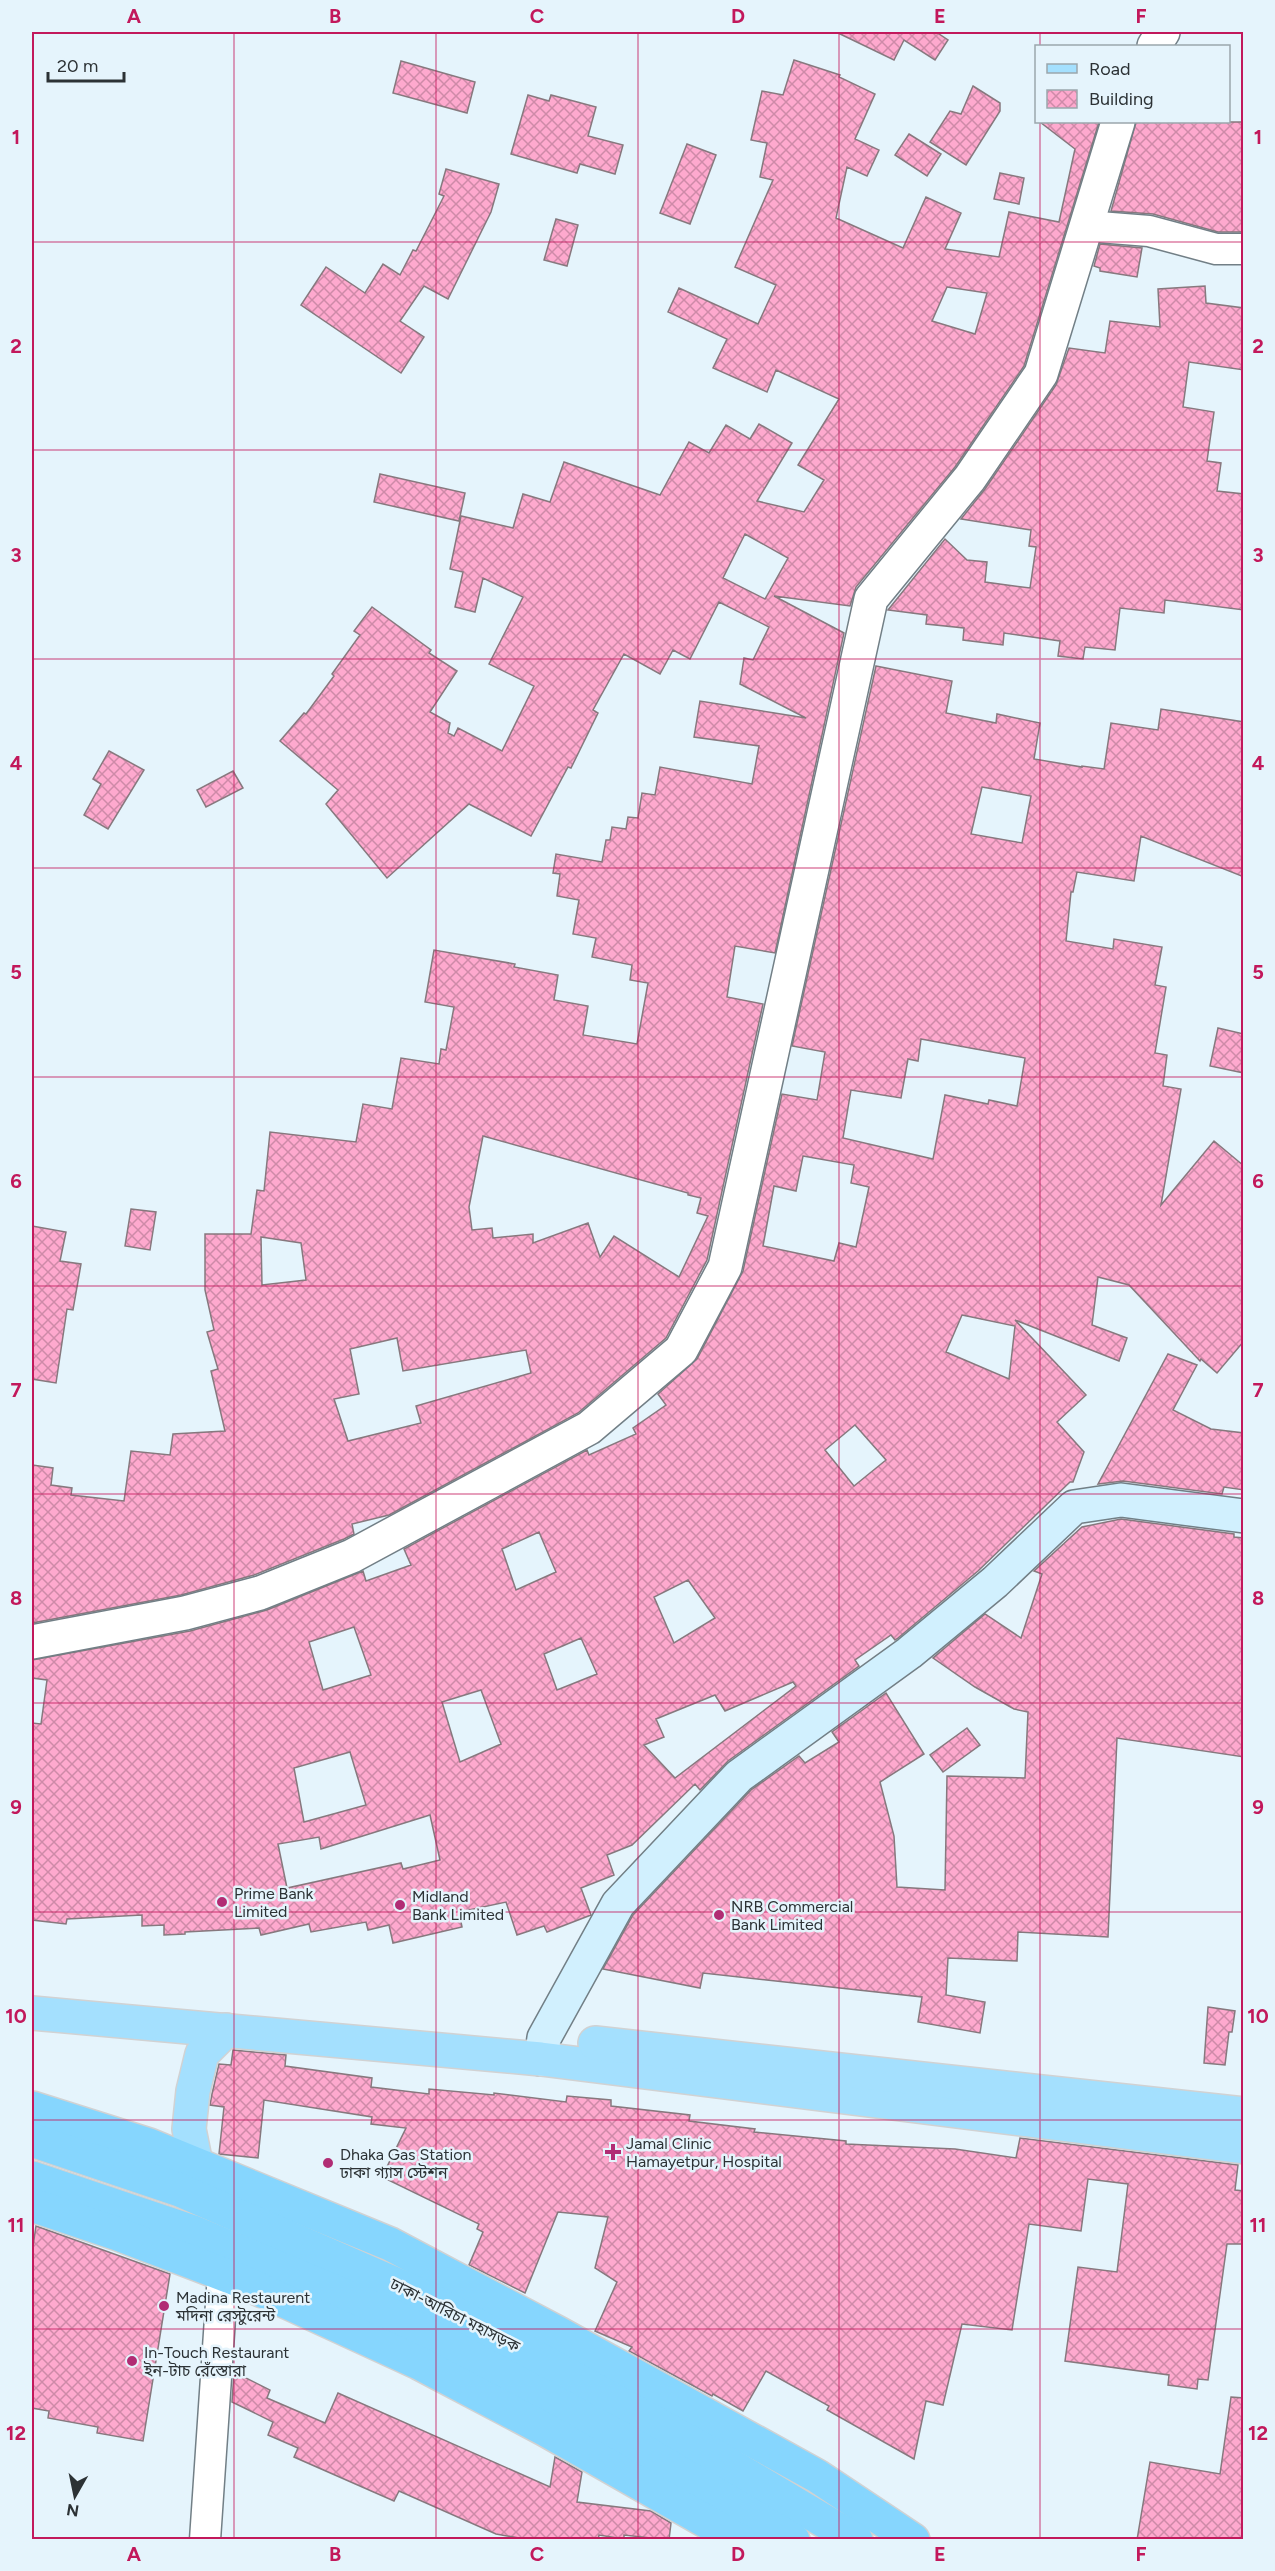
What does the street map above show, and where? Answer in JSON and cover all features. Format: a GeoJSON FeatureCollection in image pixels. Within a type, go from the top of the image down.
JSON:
{"type":"FeatureCollection","features":[{"type":"Feature","properties":{"kind":"highway"},"geometry":{"type":"LineString","coordinates":[[32,2108],[149,2145],[390,2244],[558,2333],[817,2476],[913,2540]]}},
{"type":"Feature","properties":{"kind":"highway","name":"ঢাকা-আরিচা মহাসড়ক"},"geometry":{"type":"LineString","coordinates":[[32,2140],[180,2190],[430,2299],[710,2453],[856,2540]]}},
{"type":"Feature","properties":{"kind":"highway","name":"ঢাকা-আরিচা মহাসড়ক"},"geometry":{"type":"LineString","coordinates":[[32,2178],[193,2232],[396,2317],[623,2439],[793,2540]]}},
{"type":"Feature","properties":{"kind":"highway"},"geometry":{"type":"LineString","coordinates":[[32,2205],[223,2274],[429,2369],[546,2430],[739,2540]]}},
{"type":"Feature","properties":{"kind":"main road"},"geometry":{"type":"LineString","coordinates":[[542,2048],[618,1904],[739,1776],[909,1653],[995,1582],[1074,1507],[1121,1500],[1244,1516]]}},
{"type":"Feature","properties":{"kind":"main road"},"geometry":{"type":"LineString","coordinates":[[32,1992],[542,2048],[1244,2114]]}},
{"type":"Feature","properties":{"kind":"main road"},"geometry":{"type":"LineString","coordinates":[[32,2013],[226,2030],[542,2048],[1244,2146]]}},
{"type":"Feature","properties":{"kind":"main road"},"geometry":{"type":"LineString","coordinates":[[196,2164],[189,2130],[193,2091],[202,2054],[226,2030]]}},
{"type":"Feature","properties":{"kind":"street"},"geometry":{"type":"LineString","coordinates":[[1155,45],[1163,32]]}},
{"type":"Feature","properties":{"kind":"street"},"geometry":{"type":"LineString","coordinates":[[32,1642],[186,1613],[249,1596],[352,1556],[589,1428],[681,1350],[725,1267],[871,599],[970,478],[1041,374],[1118,123]]}},
{"type":"Feature","properties":{"kind":"street"},"geometry":{"type":"LineString","coordinates":[[1086,226],[1149,231],[1216,249],[1244,249]]}},
{"type":"Feature","properties":{"kind":"street"},"geometry":{"type":"LineString","coordinates":[[205,2540],[223,2274]]}},
{"type":"Feature","properties":{"kind":"building"},"geometry":{"type":"Polygon","coordinates":[[[836,32],[936,32],[948,40],[935,60],[904,40],[894,60],[836,32]]]}},
{"type":"Feature","properties":{"kind":"building"},"geometry":{"type":"Polygon","coordinates":[[[794,60],[840,75],[839,77],[875,94],[855,139],[879,150],[867,176],[847,167],[836,218],[903,248],[926,197],[961,213],[945,249],[999,257],[1009,212],[1059,222],[1075,149],[1041,123],[1099,123],[1024,366],[955,467],[856,587],[850,606],[774,596],[844,633],[775,953],[735,946],[727,997],[763,1004],[707,1260],[666,1338],[578,1413],[389,1515],[352,1524],[354,1534],[254,1575],[181,1595],[32,1623],[33,1465],[53,1468],[51,1485],[72,1488],[71,1495],[124,1501],[131,1451],[170,1455],[173,1434],[225,1431],[211,1371],[218,1369],[207,1332],[214,1330],[205,1290],[205,1234],[251,1234],[257,1190],[264,1191],[270,1132],[356,1142],[363,1104],[392,1109],[401,1058],[439,1064],[441,1049],[446,1050],[454,1007],[425,1002],[434,950],[515,964],[514,967],[558,975],[554,1000],[588,1006],[583,1035],[637,1044],[648,983],[630,980],[632,965],[592,957],[596,938],[573,934],[579,900],[557,896],[560,874],[553,873],[556,854],[602,862],[606,840],[610,840],[612,827],[626,829],[628,817],[638,818],[642,793],[655,795],[660,767],[752,784],[759,746],[694,737],[700,701],[806,718],[740,684],[744,658],[753,660],[769,627],[719,602],[690,659],[673,650],[660,674],[624,654],[593,710],[598,713],[571,768],[568,767],[531,836],[469,804],[387,878],[326,804],[338,790],[280,741],[304,713],[306,714],[334,676],[332,674],[360,635],[354,631],[372,607],[431,650],[429,653],[457,671],[430,712],[450,723],[448,733],[454,736],[458,728],[502,751],[534,686],[489,664],[523,597],[483,578],[475,612],[455,607],[463,572],[450,569],[461,516],[513,528],[523,494],[550,502],[564,462],[660,495],[689,442],[709,453],[726,425],[750,439],[759,424],[792,443],[757,501],[804,512],[824,480],[798,465],[839,399],[776,370],[767,392],[713,368],[727,339],[668,312],[679,288],[758,324],[776,285],[735,267],[773,180],[760,177],[767,143],[751,140],[762,91],[783,95],[794,60]],[[947,287],[932,321],[975,334],[987,293],[947,287]],[[745,534],[723,578],[765,599],[788,558],[745,534]],[[483,1136],[469,1207],[472,1230],[492,1228],[493,1238],[533,1234],[533,1243],[588,1223],[600,1257],[614,1236],[679,1277],[708,1216],[697,1213],[701,1198],[483,1136]],[[261,1237],[262,1285],[306,1280],[301,1243],[261,1237]],[[397,1338],[350,1349],[359,1394],[334,1399],[348,1441],[421,1423],[416,1406],[531,1373],[526,1350],[403,1371],[397,1338]]]}},
{"type":"Feature","properties":{"kind":"building"},"geometry":{"type":"Polygon","coordinates":[[[401,61],[475,82],[467,113],[393,93],[401,61]]]}},
{"type":"Feature","properties":{"kind":"building"},"geometry":{"type":"Polygon","coordinates":[[[973,86],[1000,103],[1000,111],[966,165],[930,142],[950,111],[961,114],[973,86]]]}},
{"type":"Feature","properties":{"kind":"building"},"geometry":{"type":"Polygon","coordinates":[[[528,95],[549,101],[551,95],[596,107],[588,136],[623,145],[615,174],[580,164],[577,173],[511,154],[528,95]]]}},
{"type":"Feature","properties":{"kind":"building"},"geometry":{"type":"Polygon","coordinates":[[[1244,122],[1244,232],[1218,232],[1153,214],[1111,211],[1136,123],[1244,122]]]}},
{"type":"Feature","properties":{"kind":"building"},"geometry":{"type":"Polygon","coordinates":[[[909,134],[941,154],[927,176],[895,155],[909,134]]]}},
{"type":"Feature","properties":{"kind":"building"},"geometry":{"type":"Polygon","coordinates":[[[687,144],[716,155],[690,224],[660,213],[687,144]]]}},
{"type":"Feature","properties":{"kind":"building"},"geometry":{"type":"Polygon","coordinates":[[[446,169],[499,184],[491,212],[448,299],[424,286],[400,321],[424,337],[401,373],[301,305],[326,267],[365,293],[383,264],[400,275],[413,250],[416,251],[444,196],[439,194],[446,169]]]}},
{"type":"Feature","properties":{"kind":"building"},"geometry":{"type":"Polygon","coordinates":[[[1000,173],[1024,178],[1019,204],[994,199],[1000,173]]]}},
{"type":"Feature","properties":{"kind":"building"},"geometry":{"type":"Polygon","coordinates":[[[556,219],[578,225],[567,266],[544,260],[556,219]]]}},
{"type":"Feature","properties":{"kind":"building"},"geometry":{"type":"Polygon","coordinates":[[[1100,244],[1142,248],[1137,277],[1100,271],[1100,268],[1094,266],[1100,244]]]}},
{"type":"Feature","properties":{"kind":"building"},"geometry":{"type":"Polygon","coordinates":[[[1205,286],[1206,303],[1244,308],[1244,370],[1189,362],[1183,407],[1214,412],[1207,461],[1221,463],[1217,491],[1244,494],[1244,610],[1165,600],[1164,613],[1120,608],[1115,650],[1085,647],[1083,659],[1058,656],[1060,641],[1004,633],[1003,645],[963,640],[964,628],[926,624],[927,615],[888,610],[945,539],[967,560],[987,562],[985,582],[1030,588],[1036,547],[1029,546],[1031,530],[961,519],[985,489],[1056,385],[1069,348],[1105,353],[1110,321],[1160,327],[1158,289],[1205,286]]]}},
{"type":"Feature","properties":{"kind":"building"},"geometry":{"type":"Polygon","coordinates":[[[380,474],[465,493],[459,521],[374,502],[380,474]]]}},
{"type":"Feature","properties":{"kind":"building"},"geometry":{"type":"Polygon","coordinates":[[[876,666],[952,681],[946,713],[996,723],[997,714],[1040,723],[1034,759],[1082,767],[1104,769],[1111,723],[1158,730],[1161,709],[1244,722],[1244,877],[1141,836],[1134,881],[1077,872],[1073,892],[1071,892],[1066,941],[1113,949],[1114,939],[1162,947],[1155,985],[1166,987],[1155,1053],[1167,1055],[1163,1086],[1181,1089],[1161,1205],[1214,1141],[1244,1166],[1244,1341],[1217,1373],[1201,1359],[1200,1361],[1129,1285],[1098,1277],[1092,1325],[1127,1338],[1119,1361],[1015,1320],[1086,1395],[1057,1422],[1084,1452],[1073,1482],[1070,1482],[978,1571],[898,1638],[895,1640],[891,1635],[855,1660],[859,1666],[728,1761],[700,1790],[695,1784],[632,1845],[607,1855],[614,1875],[581,1888],[591,1915],[547,1932],[544,1926],[517,1935],[506,1902],[459,1912],[462,1927],[393,1943],[389,1925],[368,1930],[366,1922],[311,1932],[309,1924],[261,1935],[259,1928],[164,1935],[164,1925],[142,1926],[142,1915],[67,1919],[66,1924],[32,1920],[32,1723],[41,1724],[47,1680],[32,1678],[32,1660],[190,1631],[267,1610],[363,1571],[366,1581],[411,1565],[404,1549],[587,1450],[589,1455],[636,1434],[633,1428],[666,1405],[658,1394],[697,1359],[743,1271],[782,1094],[817,1100],[825,1052],[792,1046],[876,666]],[[982,787],[971,834],[1022,843],[1031,796],[982,787]],[[921,1039],[918,1061],[908,1059],[901,1098],[851,1090],[843,1138],[933,1159],[945,1095],[988,1104],[989,1100],[1017,1106],[1025,1058],[921,1039]],[[803,1156],[796,1191],[774,1186],[763,1246],[834,1261],[839,1243],[856,1247],[869,1187],[851,1183],[854,1165],[803,1156]],[[962,1315],[946,1352],[1009,1379],[1015,1326],[962,1315]],[[855,1425],[825,1450],[854,1486],[886,1460],[855,1425]],[[539,1532],[502,1549],[516,1590],[556,1572],[539,1532]],[[688,1580],[654,1597],[674,1643],[715,1618],[688,1580]],[[354,1627],[309,1642],[323,1690],[371,1675],[354,1627]],[[581,1638],[544,1654],[557,1690],[597,1674],[581,1638]],[[793,1682],[725,1711],[715,1695],[656,1719],[664,1737],[644,1745],[675,1778],[796,1686],[793,1682]],[[481,1690],[442,1702],[460,1762],[501,1744],[481,1690]],[[350,1752],[294,1768],[304,1822],[366,1805],[350,1752]],[[430,1815],[321,1849],[319,1837],[278,1844],[287,1888],[401,1863],[403,1869],[440,1860],[430,1815]]]}},
{"type":"Feature","properties":{"kind":"building"},"geometry":{"type":"Polygon","coordinates":[[[109,751],[144,770],[108,829],[84,815],[101,784],[93,779],[109,751]]]}},
{"type":"Feature","properties":{"kind":"building"},"geometry":{"type":"Polygon","coordinates":[[[233,771],[243,788],[206,807],[197,790],[233,771]]]}},
{"type":"Feature","properties":{"kind":"building"},"geometry":{"type":"Polygon","coordinates":[[[1218,1028],[1244,1034],[1244,1073],[1210,1066],[1218,1028]]]}},
{"type":"Feature","properties":{"kind":"building"},"geometry":{"type":"Polygon","coordinates":[[[131,1209],[156,1212],[150,1250],[125,1246],[131,1209]]]}},
{"type":"Feature","properties":{"kind":"building"},"geometry":{"type":"Polygon","coordinates":[[[32,1226],[66,1232],[60,1261],[81,1264],[73,1310],[67,1309],[56,1383],[32,1379],[32,1226]]]}},
{"type":"Feature","properties":{"kind":"building"},"geometry":{"type":"Polygon","coordinates":[[[1168,1354],[1197,1365],[1173,1410],[1211,1429],[1244,1433],[1244,1490],[1224,1487],[1222,1494],[1123,1481],[1098,1484],[1168,1354]]]}},
{"type":"Feature","properties":{"kind":"building"},"geometry":{"type":"Polygon","coordinates":[[[1121,1519],[1234,1534],[1234,1537],[1244,1538],[1244,1757],[1117,1738],[1108,1937],[1018,1932],[1017,1961],[948,1958],[946,1995],[985,2002],[980,2033],[918,2022],[922,1997],[703,1973],[700,1988],[603,1969],[633,1915],[751,1790],[799,1756],[805,1763],[839,1742],[832,1732],[886,1693],[924,1754],[880,1782],[894,1836],[897,1887],[945,1890],[947,1776],[1025,1778],[1028,1712],[1014,1709],[975,1687],[933,1658],[985,1614],[1021,1638],[1042,1574],[1034,1571],[1082,1527],[1121,1519]]]}},
{"type":"Feature","properties":{"kind":"building"},"geometry":{"type":"Polygon","coordinates":[[[967,1728],[980,1745],[943,1772],[930,1755],[967,1728]]]}},
{"type":"Feature","properties":{"kind":"building"},"geometry":{"type":"Polygon","coordinates":[[[1208,2007],[1235,2011],[1232,2032],[1229,2032],[1225,2065],[1204,2063],[1208,2007]]]}},
{"type":"Feature","properties":{"kind":"building"},"geometry":{"type":"Polygon","coordinates":[[[233,2050],[286,2055],[285,2066],[372,2078],[371,2087],[429,2094],[429,2089],[494,2095],[494,2093],[566,2102],[567,2096],[611,2100],[611,2106],[690,2115],[689,2121],[755,2129],[754,2132],[846,2141],[846,2144],[955,2149],[1016,2158],[1020,2138],[1238,2165],[1235,2190],[1244,2191],[1244,2244],[1227,2244],[1208,2380],[1198,2379],[1197,2389],[1168,2385],[1169,2375],[1065,2361],[1078,2267],[1117,2272],[1128,2184],[1088,2179],[1081,2231],[1029,2224],[1012,2330],[962,2324],[943,2405],[926,2401],[914,2459],[827,2410],[829,2406],[766,2371],[743,2411],[629,2351],[632,2347],[595,2331],[617,2282],[595,2268],[608,2217],[558,2212],[525,2293],[469,2265],[483,2232],[477,2229],[479,2224],[382,2177],[406,2128],[371,2124],[372,2117],[264,2100],[258,2158],[219,2154],[224,2107],[210,2105],[219,2064],[231,2065],[233,2050]]]}},
{"type":"Feature","properties":{"kind":"building"},"geometry":{"type":"Polygon","coordinates":[[[36,2226],[170,2274],[143,2441],[97,2433],[98,2427],[48,2418],[49,2411],[32,2408],[32,2253],[36,2226]]]}},
{"type":"Feature","properties":{"kind":"building"},"geometry":{"type":"Polygon","coordinates":[[[234,2372],[270,2390],[267,2398],[325,2423],[338,2393],[550,2487],[555,2457],[582,2472],[577,2502],[651,2511],[671,2523],[669,2540],[624,2535],[624,2539],[599,2535],[598,2540],[530,2540],[496,2534],[399,2491],[394,2501],[294,2457],[298,2448],[268,2435],[273,2422],[232,2402],[234,2372]]]}},
{"type":"Feature","properties":{"kind":"building"},"geometry":{"type":"Polygon","coordinates":[[[1231,2397],[1244,2398],[1244,2540],[1137,2540],[1150,2462],[1220,2474],[1231,2397]]]}},
{"type":"Feature","properties":{"kind":"place","name":"Prime Bank Limited"},"geometry":{"type":"Point","coordinates":[222,1902]}},
{"type":"Feature","properties":{"kind":"place","name":"Midland Bank Limited"},"geometry":{"type":"Point","coordinates":[400,1905]}},
{"type":"Feature","properties":{"kind":"place","name":"NRB Commercial Bank Limited"},"geometry":{"type":"Point","coordinates":[719,1915]}},
{"type":"Feature","properties":{"kind":"place","name":"Jamal Clinic Hamayetpur, Hospital"},"geometry":{"type":"Point","coordinates":[613,2152]}},
{"type":"Feature","properties":{"kind":"place","name":"Dhaka Gas Station ঢাকা গ্যাস স্টেশন"},"geometry":{"type":"Point","coordinates":[328,2163]}},
{"type":"Feature","properties":{"kind":"place","name":"Madina Restaurent মদিনা রেস্টুরেন্ট"},"geometry":{"type":"Point","coordinates":[164,2306]}},
{"type":"Feature","properties":{"kind":"place","name":"In-Touch Restaurant ইন-টাচ রেঁস্তোরা"},"geometry":{"type":"Point","coordinates":[132,2361]}}]}
